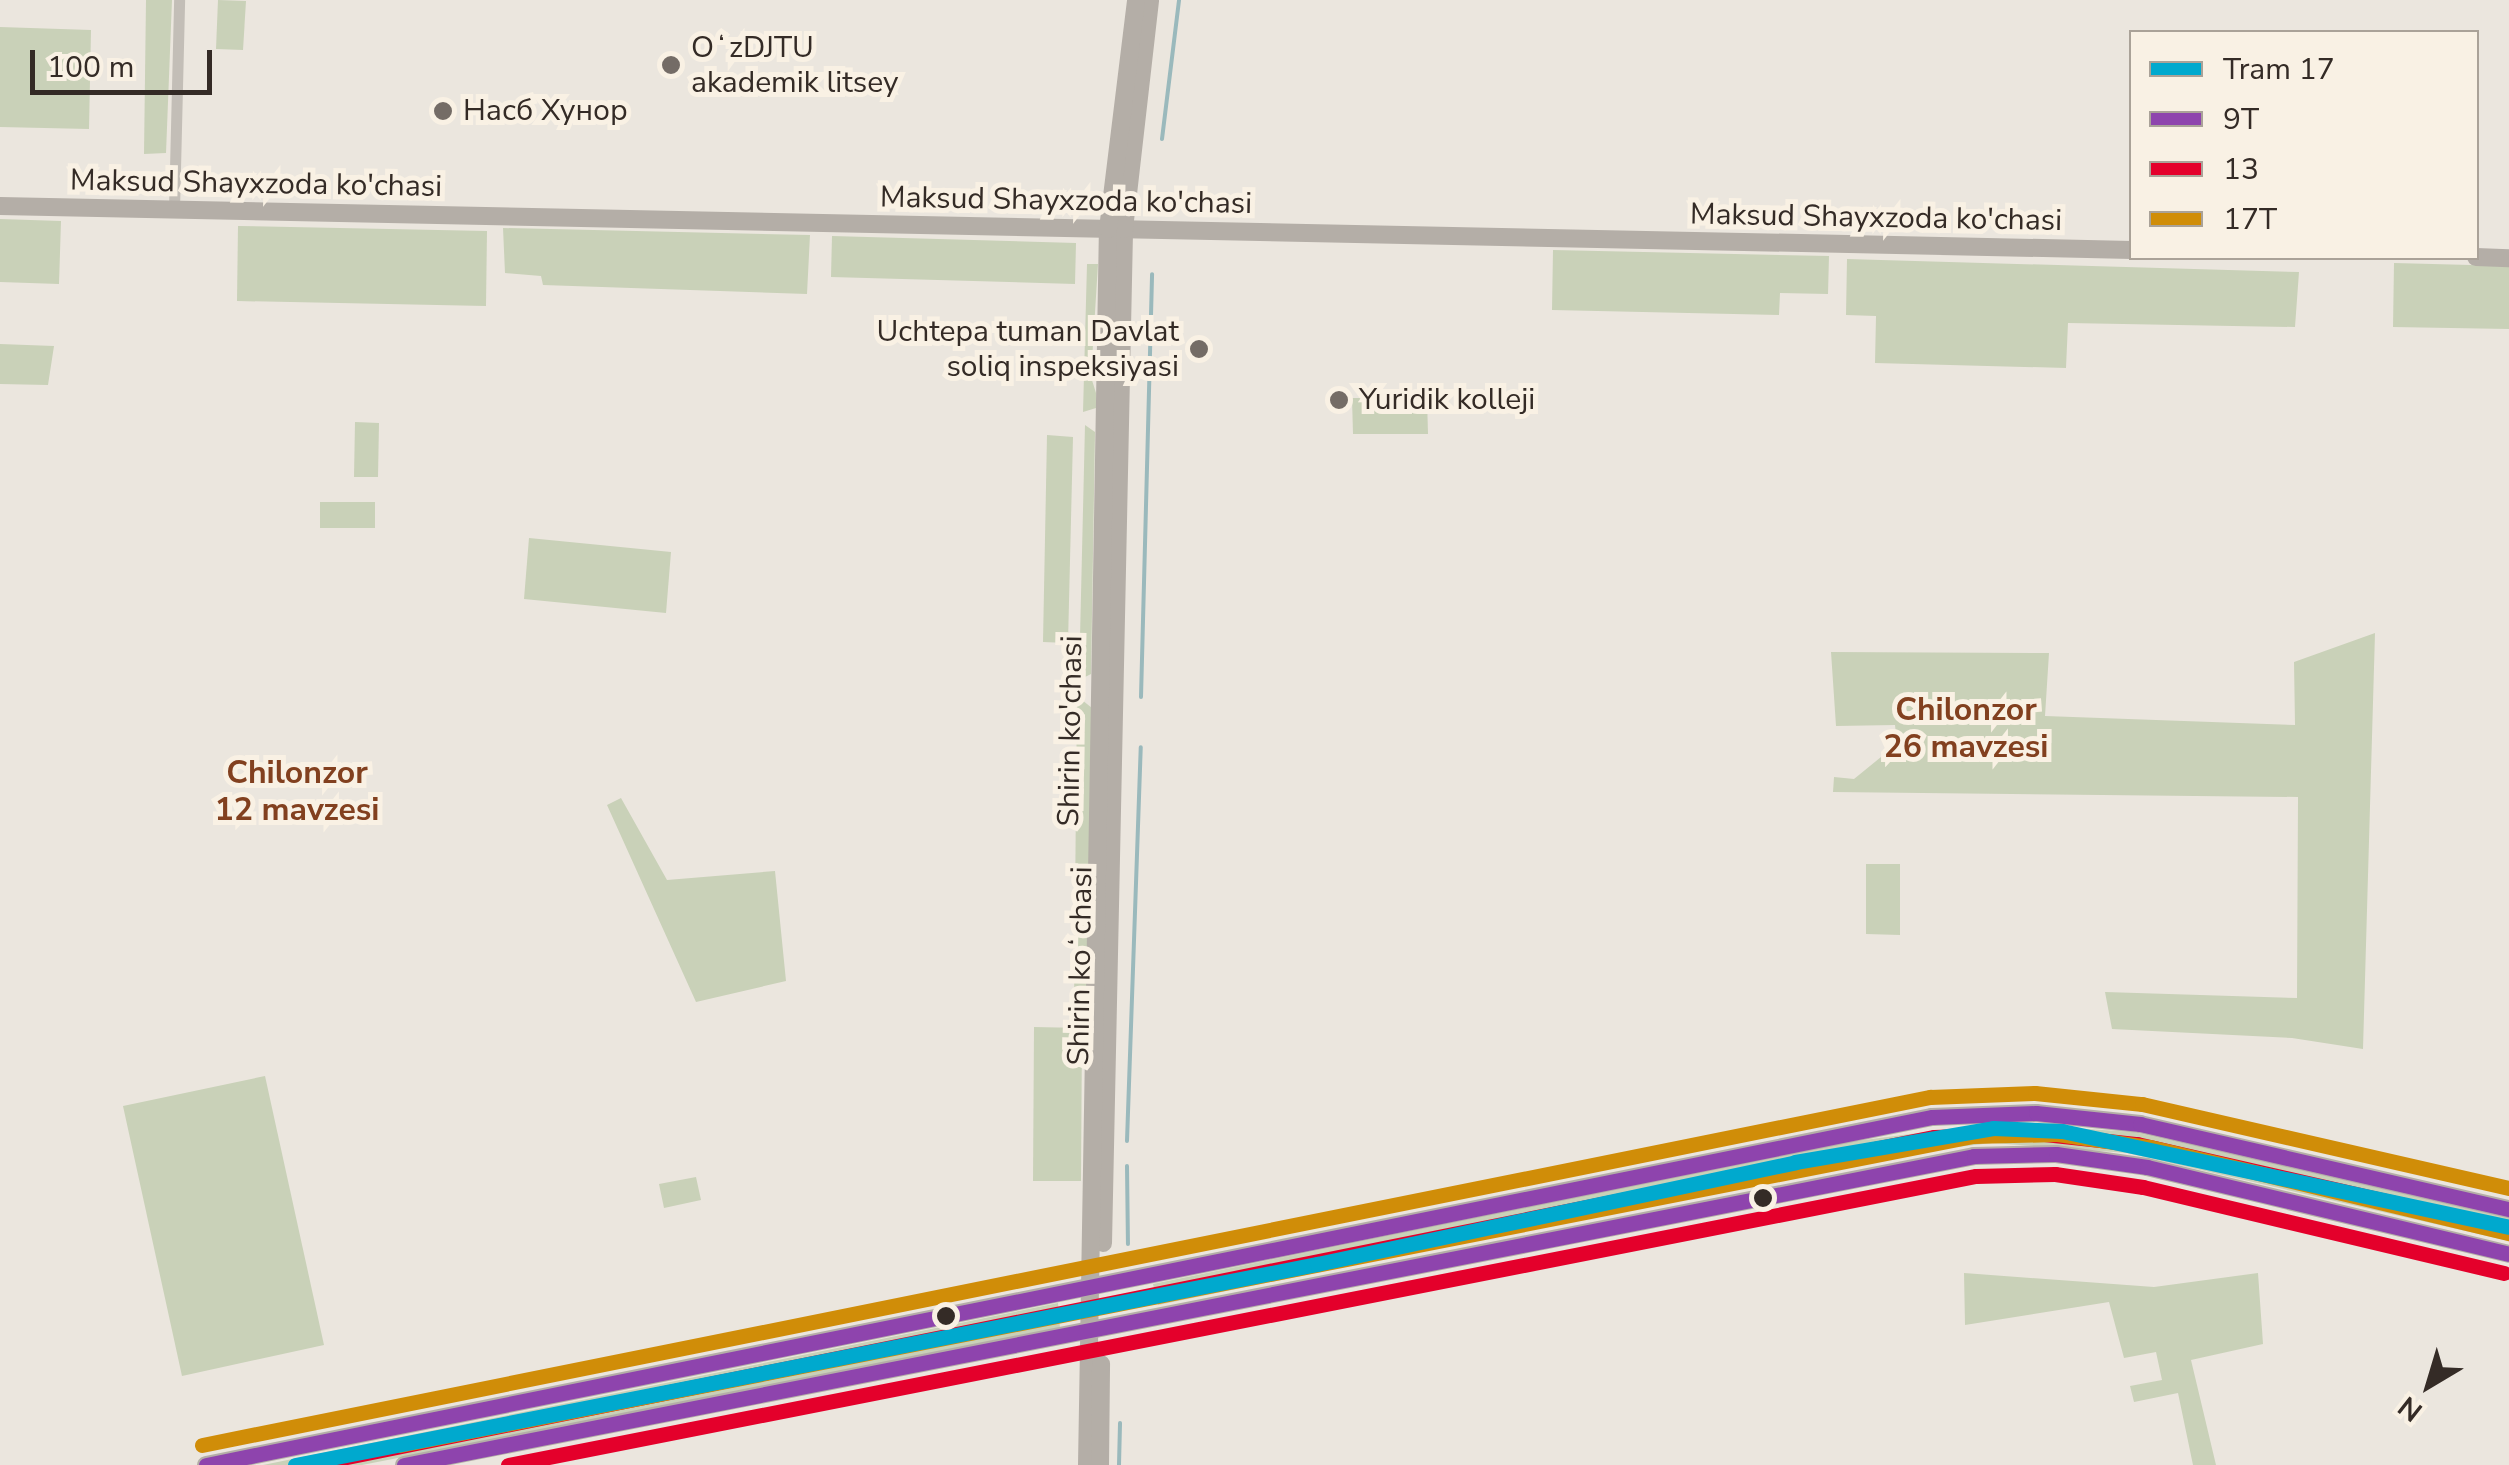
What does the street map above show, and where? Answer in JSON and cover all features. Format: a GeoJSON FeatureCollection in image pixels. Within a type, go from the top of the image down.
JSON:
{"type":"FeatureCollection","features":[{"type":"Feature","properties":{"kind":"main road"},"geometry":{"type":"LineString","coordinates":[[1116,229],[1136,0]]}},
{"type":"Feature","properties":{"kind":"main road"},"geometry":{"type":"LineString","coordinates":[[1116,229],[1150,0]]}},
{"type":"Feature","properties":{"kind":"main road","name":"Maksud Shayxzoda ko'chasi"},"geometry":{"type":"LineString","coordinates":[[0,206],[2129,250]]}},
{"type":"Feature","properties":{"kind":"main road","name":"Shirin ko'chasi"},"geometry":{"type":"LineString","coordinates":[[1100,1465],[1096,1286],[1116,229]]}},
{"type":"Feature","properties":{"kind":"main road"},"geometry":{"type":"LineString","coordinates":[[2479,257],[2509,258]]}},
{"type":"Feature","properties":{"kind":"main road"},"geometry":{"type":"LineString","coordinates":[[206,1465],[1851,1130],[1985,1113],[2140,1124],[2509,1209]]}},
{"type":"Feature","properties":{"kind":"main road"},"geometry":{"type":"LineString","coordinates":[[404,1465],[1892,1168],[2008,1153],[2147,1168],[2509,1254]]}},
{"type":"Feature","properties":{"kind":"main road","name":"Shirin ko'chasi"},"geometry":{"type":"LineString","coordinates":[[1087,1465],[1096,1329]]}},
{"type":"Feature","properties":{"kind":"street"},"geometry":{"type":"LineString","coordinates":[[174,210],[178,0]]}},
{"type":"Feature","properties":{"kind":"street"},"geometry":{"type":"LineString","coordinates":[[1130,1301],[1852,1153],[1988,1132],[2134,1142],[2509,1230]]}},
{"type":"Feature","properties":{"kind":"street"},"geometry":{"type":"LineString","coordinates":[[308,1465],[1056,1317]]}},
{"type":"Feature","properties":{"kind":"green space"},"geometry":{"type":"Polygon","coordinates":[[[146,0],[172,0],[166,153],[144,154],[146,0]]]}},
{"type":"Feature","properties":{"kind":"green space"},"geometry":{"type":"Polygon","coordinates":[[[218,0],[246,1],[243,50],[216,49],[218,0]]]}},
{"type":"Feature","properties":{"kind":"green space"},"geometry":{"type":"Polygon","coordinates":[[[0,27],[91,30],[89,129],[0,127],[0,27]]]}},
{"type":"Feature","properties":{"kind":"green space"},"geometry":{"type":"Polygon","coordinates":[[[0,219],[61,221],[59,284],[0,282],[0,219]]]}},
{"type":"Feature","properties":{"kind":"green space"},"geometry":{"type":"Polygon","coordinates":[[[238,226],[487,231],[486,306],[237,301],[238,226]]]}},
{"type":"Feature","properties":{"kind":"green space"},"geometry":{"type":"Polygon","coordinates":[[[503,228],[810,235],[807,294],[543,285],[541,276],[505,273],[503,228]]]}},
{"type":"Feature","properties":{"kind":"green space"},"geometry":{"type":"Polygon","coordinates":[[[832,236],[1076,243],[1075,284],[831,277],[832,236]]]}},
{"type":"Feature","properties":{"kind":"green space"},"geometry":{"type":"Polygon","coordinates":[[[1553,250],[1829,256],[1828,294],[1780,293],[1779,315],[1552,310],[1553,250]]]}},
{"type":"Feature","properties":{"kind":"green space"},"geometry":{"type":"Polygon","coordinates":[[[1847,259],[2299,272],[2295,327],[2068,323],[2066,368],[1875,363],[1876,316],[1846,315],[1847,259]]]}},
{"type":"Feature","properties":{"kind":"green space"},"geometry":{"type":"Polygon","coordinates":[[[2394,263],[2509,266],[2509,329],[2393,327],[2394,263]]]}},
{"type":"Feature","properties":{"kind":"green space"},"geometry":{"type":"Polygon","coordinates":[[[1087,264],[1098,264],[1091,377],[1096,408],[1083,412],[1087,264]]]}},
{"type":"Feature","properties":{"kind":"green space"},"geometry":{"type":"Polygon","coordinates":[[[0,344],[54,346],[48,385],[0,384],[0,344]]]}},
{"type":"Feature","properties":{"kind":"green space"},"geometry":{"type":"Polygon","coordinates":[[[1352,398],[1427,398],[1428,434],[1353,434],[1352,398]]]}},
{"type":"Feature","properties":{"kind":"green space"},"geometry":{"type":"Polygon","coordinates":[[[355,422],[379,423],[378,477],[354,477],[355,422]]]}},
{"type":"Feature","properties":{"kind":"green space"},"geometry":{"type":"Polygon","coordinates":[[[1085,425],[1095,432],[1091,674],[1079,680],[1085,425]]]}},
{"type":"Feature","properties":{"kind":"green space"},"geometry":{"type":"Polygon","coordinates":[[[1047,435],[1073,437],[1068,643],[1043,642],[1047,435]]]}},
{"type":"Feature","properties":{"kind":"green space"},"geometry":{"type":"Polygon","coordinates":[[[320,502],[375,502],[375,528],[320,528],[320,502]]]}},
{"type":"Feature","properties":{"kind":"green space"},"geometry":{"type":"Polygon","coordinates":[[[529,538],[671,552],[666,613],[524,599],[529,538]]]}},
{"type":"Feature","properties":{"kind":"green space"},"geometry":{"type":"Polygon","coordinates":[[[2375,633],[2363,1049],[2292,1038],[2112,1029],[2105,992],[2297,998],[2298,797],[1833,792],[1834,777],[1854,779],[1897,744],[1895,725],[1836,726],[1831,652],[2049,653],[2045,716],[2295,725],[2294,662],[2375,633]]]}},
{"type":"Feature","properties":{"kind":"green space"},"geometry":{"type":"Polygon","coordinates":[[[1077,696],[1092,708],[1087,1002],[1074,1007],[1077,696]]]}},
{"type":"Feature","properties":{"kind":"green space"},"geometry":{"type":"Polygon","coordinates":[[[621,798],[667,880],[775,871],[786,981],[696,1002],[607,805],[621,798]]]}},
{"type":"Feature","properties":{"kind":"green space"},"geometry":{"type":"Polygon","coordinates":[[[1866,864],[1900,864],[1900,935],[1866,934],[1866,864]]]}},
{"type":"Feature","properties":{"kind":"green space"},"geometry":{"type":"Polygon","coordinates":[[[1034,1027],[1082,1028],[1081,1181],[1033,1181],[1034,1027]]]}},
{"type":"Feature","properties":{"kind":"green space"},"geometry":{"type":"Polygon","coordinates":[[[265,1076],[324,1345],[182,1376],[123,1106],[265,1076]]]}},
{"type":"Feature","properties":{"kind":"green space"},"geometry":{"type":"Polygon","coordinates":[[[1995,1123],[2134,1132],[2209,1149],[2509,1218],[2509,1241],[2127,1153],[1992,1143],[1903,1153],[1158,1305],[1153,1284],[1841,1143],[1995,1123]]]}},
{"type":"Feature","properties":{"kind":"green space"},"geometry":{"type":"Polygon","coordinates":[[[696,1177],[701,1200],[664,1208],[659,1184],[696,1177]]]}},
{"type":"Feature","properties":{"kind":"green space"},"geometry":{"type":"Polygon","coordinates":[[[1964,1273],[2154,1287],[2258,1273],[2263,1344],[2191,1360],[2216,1465],[2193,1465],[2178,1393],[2134,1402],[2130,1386],[2162,1380],[2156,1352],[2124,1358],[2109,1302],[1965,1325],[1964,1273]]]}},
{"type":"Feature","properties":{"kind":"green space"},"geometry":{"type":"Polygon","coordinates":[[[1058,1303],[1060,1328],[362,1465],[263,1465],[1058,1303]]]}},
{"type":"Feature","properties":{"kind":"waterway"},"geometry":{"type":"LineString","coordinates":[[1162,139],[1179,0]]}},
{"type":"Feature","properties":{"kind":"waterway"},"geometry":{"type":"LineString","coordinates":[[1141,697],[1152,274]]}},
{"type":"Feature","properties":{"kind":"waterway"},"geometry":{"type":"LineString","coordinates":[[1127,1141],[1141,747]]}},
{"type":"Feature","properties":{"kind":"waterway"},"geometry":{"type":"LineString","coordinates":[[1127,1166],[1128,1244]]}},
{"type":"Feature","properties":{"kind":"waterway"},"geometry":{"type":"LineString","coordinates":[[1119,1465],[1120,1423]]}},
{"type":"Feature","properties":{"kind":"tram line","name":"17"},"geometry":{"type":"LineString","coordinates":[[295,1465],[1317,1264],[1795,1162],[1993,1128],[2062,1131],[2509,1227]]}},
{"type":"Feature","properties":{"kind":"transit line","name":"17T"},"geometry":{"type":"LineString","coordinates":[[202,1445],[1930,1097],[2035,1093],[2142,1104],[2509,1188]]}},
{"type":"Feature","properties":{"kind":"transit line","name":"9Т"},"geometry":{"type":"LineString","coordinates":[[206,1465],[1932,1117],[2036,1113],[2140,1124],[2509,1209]]}},
{"type":"Feature","properties":{"kind":"transit line","name":"13"},"geometry":{"type":"LineString","coordinates":[[307,1465],[1934,1137],[2035,1133],[2137,1144],[2505,1228]]}},
{"type":"Feature","properties":{"kind":"transit line","name":"17T"},"geometry":{"type":"LineString","coordinates":[[400,1445],[1972,1136],[2057,1134],[2150,1147],[2509,1233]]}},
{"type":"Feature","properties":{"kind":"transit line","name":"9Т"},"geometry":{"type":"LineString","coordinates":[[404,1465],[1974,1156],[2056,1154],[2147,1167],[2509,1254]]}},
{"type":"Feature","properties":{"kind":"transit line","name":"13"},"geometry":{"type":"LineString","coordinates":[[508,1465],[1976,1176],[2055,1174],[2143,1187],[2504,1273]]}},
{"type":"Feature","properties":{"kind":"place","name":"OʻzDJTU akademik litsey"},"geometry":{"type":"Point","coordinates":[671,65]}},
{"type":"Feature","properties":{"kind":"place","name":"Насб Хунор"},"geometry":{"type":"Point","coordinates":[443,111]}},
{"type":"Feature","properties":{"kind":"place","name":"Uchtepa tuman Davlat soliq inspeksiyasi"},"geometry":{"type":"Point","coordinates":[1199,349]}},
{"type":"Feature","properties":{"kind":"place","name":"Yuridik kolleji"},"geometry":{"type":"Point","coordinates":[1339,400]}},
{"type":"Feature","properties":{"kind":"district","name":"Chilonzor 26 mavzesi"},"geometry":{"type":"Point","coordinates":[1966,730]}},
{"type":"Feature","properties":{"kind":"district","name":"Chilonzor 12 mavzesi"},"geometry":{"type":"Point","coordinates":[297,792]}}]}
